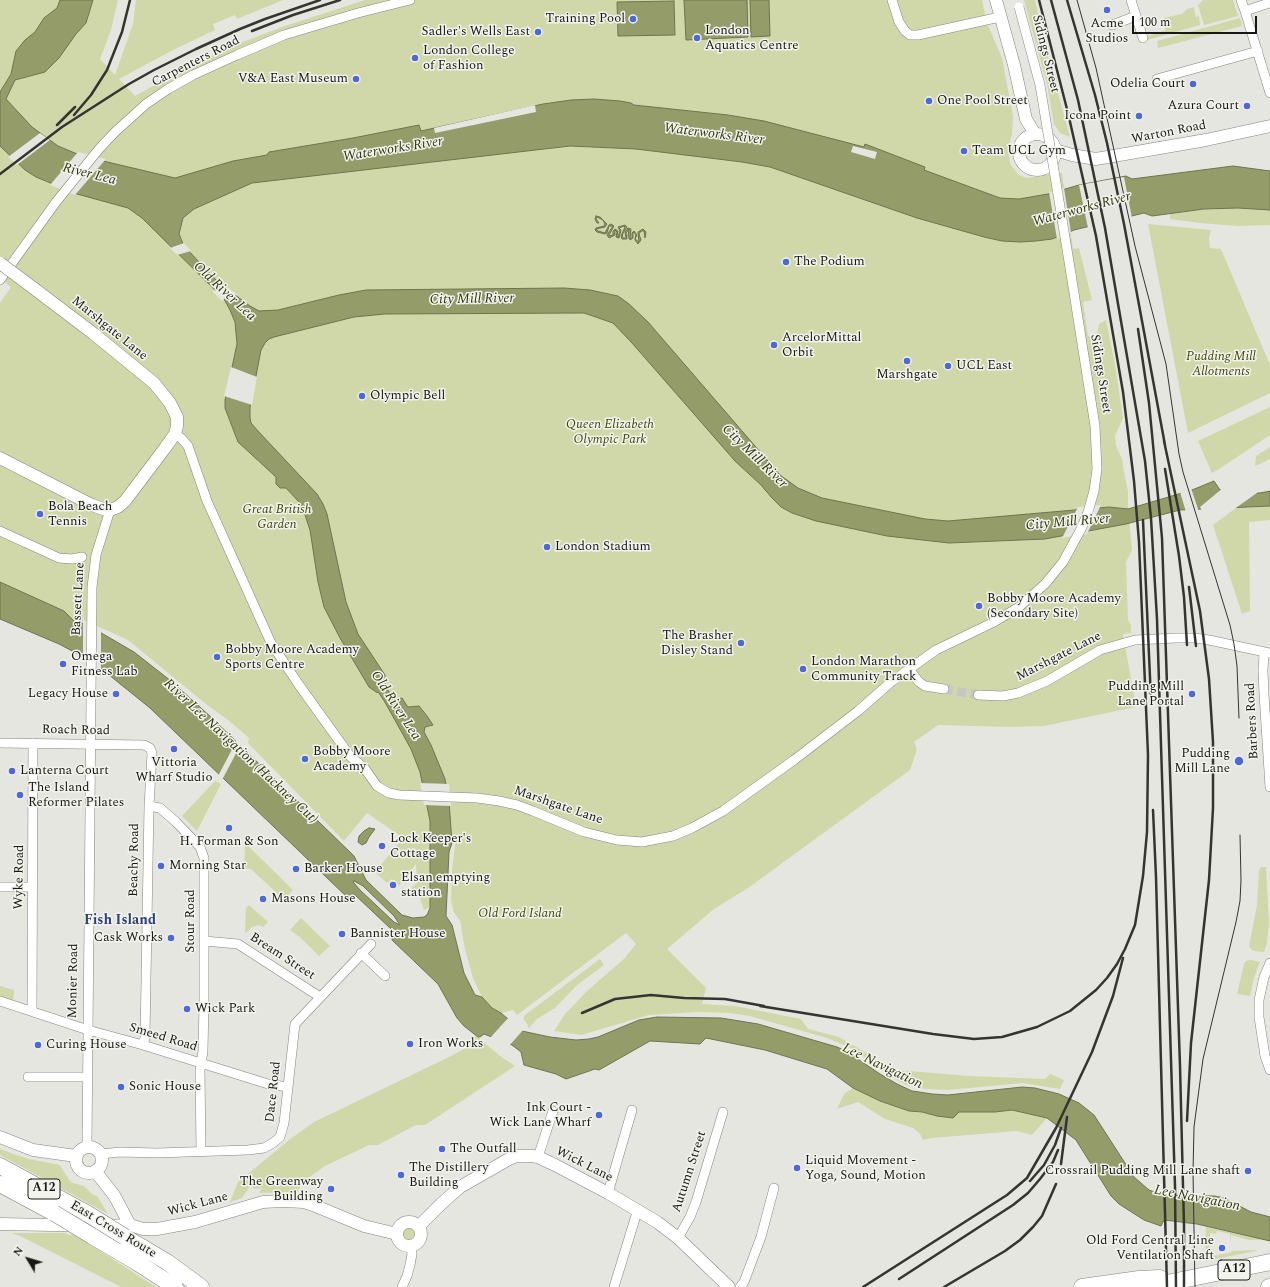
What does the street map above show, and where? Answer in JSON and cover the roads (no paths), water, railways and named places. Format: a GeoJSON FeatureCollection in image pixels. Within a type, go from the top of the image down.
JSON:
{"type":"FeatureCollection","features":[{"type":"Feature","properties":{"kind":"highway","name":"East Cross Route"},"geometry":{"type":"LineString","coordinates":[[0,1166],[88,1214],[128,1231],[201,1287]]}},
{"type":"Feature","properties":{"kind":"highway","name":"East Cross Route"},"geometry":{"type":"LineString","coordinates":[[0,1184],[54,1213],[175,1287]]}},
{"type":"Feature","properties":{"kind":"highway","name":"A12"},"geometry":{"type":"LineString","coordinates":[[1147,1287],[1270,1262]]}},
{"type":"Feature","properties":{"kind":"highway","name":"A12"},"geometry":{"type":"LineString","coordinates":[[1082,1287],[1139,1279],[1198,1277]]}},
{"type":"Feature","properties":{"kind":"street","name":"Carpenters Road"},"geometry":{"type":"LineString","coordinates":[[0,280],[62,194],[99,149],[119,128],[146,104],[168,89],[193,75],[284,35],[358,13],[410,0]]}},
{"type":"Feature","properties":{"kind":"street"},"geometry":{"type":"LineString","coordinates":[[892,0],[898,22],[905,31],[910,34],[918,35],[1000,17]]}},
{"type":"Feature","properties":{"kind":"street"},"geometry":{"type":"LineString","coordinates":[[996,0],[1014,65],[1030,136]]}},
{"type":"Feature","properties":{"kind":"street"},"geometry":{"type":"LineString","coordinates":[[1131,0],[1143,38]]}},
{"type":"Feature","properties":{"kind":"street"},"geometry":{"type":"LineString","coordinates":[[1241,0],[1269,89]]}},
{"type":"Feature","properties":{"kind":"street","name":"Sidings Street"},"geometry":{"type":"LineString","coordinates":[[909,669],[936,650],[994,622],[1019,607],[1045,584],[1063,562],[1081,529],[1094,491],[1097,469],[1095,426],[1040,85],[1018,3]]}},
{"type":"Feature","properties":{"kind":"street"},"geometry":{"type":"LineString","coordinates":[[1245,11],[1269,3]]}},
{"type":"Feature","properties":{"kind":"street"},"geometry":{"type":"LineString","coordinates":[[1112,25],[1136,16]]}},
{"type":"Feature","properties":{"kind":"street"},"geometry":{"type":"LineString","coordinates":[[1157,79],[1258,51]]}},
{"type":"Feature","properties":{"kind":"street","name":"Warton Road"},"geometry":{"type":"LineString","coordinates":[[1054,155],[1096,159],[1121,156],[1270,126]]}},
{"type":"Feature","properties":{"kind":"street"},"geometry":{"type":"LineString","coordinates":[[1042,134],[1048,137],[1053,143],[1054,155],[1045,168],[1035,169],[1026,165],[1020,157],[1021,144],[1030,136],[1042,134]]}},
{"type":"Feature","properties":{"kind":"street","name":"Marshgate Lane"},"geometry":{"type":"LineString","coordinates":[[0,263],[110,346],[158,387],[170,403],[178,422],[175,434],[188,446],[207,501],[270,643],[350,756],[365,769],[377,786],[389,793],[398,795],[423,795],[492,800],[517,805],[584,832],[617,840],[642,842],[673,836],[711,818],[770,778],[858,711],[891,682],[909,669]]}},
{"type":"Feature","properties":{"kind":"street"},"geometry":{"type":"LineString","coordinates":[[0,458],[92,505],[110,510],[118,507],[125,501],[175,434]]}},
{"type":"Feature","properties":{"kind":"street","name":"Bassett Lane"},"geometry":{"type":"LineString","coordinates":[[91,744],[92,576],[98,545],[110,510]]}},
{"type":"Feature","properties":{"kind":"street"},"geometry":{"type":"LineString","coordinates":[[0,531],[59,558],[72,559],[82,557]]}},
{"type":"Feature","properties":{"kind":"street","name":"Marshgate Lane"},"geometry":{"type":"LineString","coordinates":[[978,695],[1003,696],[1018,693],[1047,682],[1100,650],[1135,640],[1195,638],[1267,653]]}},
{"type":"Feature","properties":{"kind":"street","name":"Barbers Road"},"geometry":{"type":"LineString","coordinates":[[1267,653],[1263,671],[1268,715],[1270,787]]}},
{"type":"Feature","properties":{"kind":"street"},"geometry":{"type":"LineString","coordinates":[[909,669],[919,682],[925,686],[944,690]]}},
{"type":"Feature","properties":{"kind":"street","name":"Roach Road"},"geometry":{"type":"LineString","coordinates":[[0,743],[144,745],[150,748]]}},
{"type":"Feature","properties":{"kind":"street","name":"Wyke Road"},"geometry":{"type":"LineString","coordinates":[[32,1011],[34,743]]}},
{"type":"Feature","properties":{"kind":"street","name":"Monier Road"},"geometry":{"type":"LineString","coordinates":[[86,1146],[91,744]]}},
{"type":"Feature","properties":{"kind":"street","name":"Beachy Road"},"geometry":{"type":"LineString","coordinates":[[143,1045],[149,806],[152,753],[150,748]]}},
{"type":"Feature","properties":{"kind":"street","name":"Stour Road"},"geometry":{"type":"LineString","coordinates":[[149,806],[160,808],[190,836],[201,849],[204,858],[204,1003],[202,1063],[200,1072],[201,1152]]}},
{"type":"Feature","properties":{"kind":"street"},"geometry":{"type":"LineString","coordinates":[[0,887],[33,887]]}},
{"type":"Feature","properties":{"kind":"street","name":"Bream Street"},"geometry":{"type":"LineString","coordinates":[[204,941],[238,944],[320,997]]}},
{"type":"Feature","properties":{"kind":"street","name":"Dace Road"},"geometry":{"type":"LineString","coordinates":[[101,1154],[120,1152],[157,1153],[258,1150],[264,1148],[280,1137],[283,1130],[295,1024],[371,944]]}},
{"type":"Feature","properties":{"kind":"street"},"geometry":{"type":"LineString","coordinates":[[362,953],[385,976]]}},
{"type":"Feature","properties":{"kind":"street"},"geometry":{"type":"LineString","coordinates":[[1270,963],[1264,977],[1259,1000],[1259,1017],[1265,1056],[1270,1070]]}},
{"type":"Feature","properties":{"kind":"street","name":"Smeed Road"},"geometry":{"type":"LineString","coordinates":[[0,1001],[88,1030],[143,1045],[268,1084],[288,1087]]}},
{"type":"Feature","properties":{"kind":"street"},"geometry":{"type":"LineString","coordinates":[[28,1077],[87,1077]]}},
{"type":"Feature","properties":{"kind":"street"},"geometry":{"type":"LineString","coordinates":[[608,1193],[632,1110]]}},
{"type":"Feature","properties":{"kind":"street"},"geometry":{"type":"LineString","coordinates":[[538,1157],[553,1111]]}},
{"type":"Feature","properties":{"kind":"street","name":"Autumn Street"},"geometry":{"type":"LineString","coordinates":[[678,1238],[690,1217],[696,1202],[723,1112]]}},
{"type":"Feature","properties":{"kind":"street"},"geometry":{"type":"LineString","coordinates":[[0,1138],[33,1150],[76,1156]]}},
{"type":"Feature","properties":{"kind":"street"},"geometry":{"type":"LineString","coordinates":[[86,1146],[94,1148],[101,1154],[102,1159],[100,1165],[95,1171],[89,1173],[82,1171],[76,1164],[76,1156],[80,1150],[86,1146]]}},
{"type":"Feature","properties":{"kind":"street","name":"Wick Lane"},"geometry":{"type":"LineString","coordinates":[[419,1226],[460,1187],[517,1156],[525,1155],[538,1157],[638,1209],[678,1238],[729,1287]]}},
{"type":"Feature","properties":{"kind":"street"},"geometry":{"type":"LineString","coordinates":[[95,1171],[116,1200],[128,1231]]}},
{"type":"Feature","properties":{"kind":"street"},"geometry":{"type":"LineString","coordinates":[[740,1287],[744,1282],[761,1237],[774,1188]]}},
{"type":"Feature","properties":{"kind":"street","name":"Wick Lane"},"geometry":{"type":"LineString","coordinates":[[0,1224],[104,1226],[128,1231],[166,1228],[195,1222],[256,1204],[270,1201],[283,1201],[304,1202],[371,1228],[397,1234]]}},
{"type":"Feature","properties":{"kind":"street"},"geometry":{"type":"LineString","coordinates":[[614,1287],[638,1209]]}},
{"type":"Feature","properties":{"kind":"street"},"geometry":{"type":"LineString","coordinates":[[412,1222],[419,1226],[421,1238],[420,1241],[411,1247],[403,1245],[397,1234],[398,1230],[404,1223],[412,1222]]}},
{"type":"Feature","properties":{"kind":"street"},"geometry":{"type":"LineString","coordinates":[[402,1287],[410,1265],[412,1254],[411,1247]]}},
{"type":"Feature","properties":{"kind":"water"},"geometry":{"type":"Polygon","coordinates":[[[60,0],[93,0],[86,23],[59,58],[45,72],[15,80],[6,99],[32,127],[58,146],[82,156],[175,178],[233,161],[267,155],[269,152],[419,125],[421,131],[543,104],[571,100],[594,99],[620,101],[634,105],[728,115],[764,121],[864,147],[865,144],[925,167],[924,170],[1000,198],[1019,199],[1048,194],[1079,185],[1126,176],[1132,179],[1233,166],[1270,171],[1270,210],[1238,208],[1204,209],[1152,216],[1144,213],[1074,230],[1052,239],[1020,242],[1002,241],[984,237],[917,218],[770,167],[742,162],[636,149],[570,146],[252,183],[194,209],[183,218],[179,234],[184,246],[219,283],[259,311],[278,310],[366,290],[564,288],[590,290],[618,296],[648,322],[780,475],[798,488],[822,498],[925,519],[948,521],[1109,507],[1128,509],[1192,490],[1214,481],[1220,490],[1260,493],[1270,491],[1270,506],[1180,510],[1126,524],[1045,539],[949,543],[887,536],[816,521],[792,513],[781,507],[761,485],[735,461],[613,323],[584,313],[385,314],[354,317],[274,337],[265,343],[261,350],[250,407],[251,423],[317,494],[323,504],[327,514],[346,602],[358,634],[385,675],[385,686],[393,697],[398,699],[402,698],[407,706],[419,706],[433,725],[425,727],[424,732],[445,779],[449,801],[452,843],[449,852],[446,916],[452,925],[464,973],[475,995],[482,997],[492,1008],[501,1013],[522,1031],[550,1037],[576,1040],[589,1039],[598,1037],[639,1020],[657,1017],[721,1018],[758,1024],[837,1047],[846,1051],[897,1084],[912,1091],[948,1095],[1022,1087],[1035,1088],[1059,1094],[1079,1103],[1094,1115],[1134,1177],[1149,1190],[1163,1195],[1215,1196],[1224,1198],[1251,1212],[1270,1217],[1270,1241],[1197,1224],[1164,1220],[1161,1226],[1144,1220],[1119,1204],[1111,1196],[1076,1140],[1047,1118],[1012,1110],[995,1112],[959,1112],[953,1118],[909,1111],[880,1101],[853,1088],[827,1069],[765,1050],[706,1038],[700,1044],[650,1041],[599,1070],[595,1069],[566,1079],[556,1074],[524,1065],[521,1052],[512,1045],[484,1034],[478,1037],[464,1026],[457,1018],[438,984],[392,940],[393,932],[391,929],[354,894],[348,898],[150,708],[93,662],[59,644],[0,619],[0,582],[64,611],[73,620],[91,627],[134,652],[171,681],[212,718],[354,856],[366,880],[402,915],[413,918],[424,917],[427,915],[430,908],[430,821],[420,772],[411,749],[386,704],[379,693],[369,687],[340,638],[324,607],[318,582],[310,530],[300,503],[286,488],[280,488],[276,484],[276,477],[238,442],[225,408],[225,400],[237,344],[235,322],[224,299],[142,218],[128,208],[77,194],[36,177],[25,170],[0,146],[0,92],[11,74],[16,51],[25,40],[35,32],[44,18],[57,8],[60,0]],[[354,881],[353,882],[394,922],[400,925],[394,916],[363,886],[354,881]]]}},
{"type":"Feature","properties":{"kind":"water"},"geometry":{"type":"Polygon","coordinates":[[[684,0],[747,0],[748,37],[686,40],[684,0]]]}},
{"type":"Feature","properties":{"kind":"water"},"geometry":{"type":"Polygon","coordinates":[[[750,0],[769,0],[770,36],[751,37],[750,0]]]}},
{"type":"Feature","properties":{"kind":"water"},"geometry":{"type":"Polygon","coordinates":[[[674,1],[675,35],[618,36],[617,2],[674,1]]]}},
{"type":"Feature","properties":{"kind":"water"},"geometry":{"type":"Polygon","coordinates":[[[596,216],[603,220],[597,217],[596,219],[599,223],[597,223],[595,219],[596,216]]]}},
{"type":"Feature","properties":{"kind":"water"},"geometry":{"type":"Polygon","coordinates":[[[603,220],[607,224],[605,227],[596,229],[598,231],[605,233],[609,225],[611,224],[614,226],[609,236],[613,235],[613,231],[615,229],[618,231],[618,237],[620,231],[618,227],[625,225],[627,227],[622,238],[626,238],[625,232],[628,228],[631,229],[630,239],[632,238],[633,232],[633,238],[630,240],[628,236],[629,229],[626,233],[627,239],[622,239],[621,236],[625,227],[624,226],[619,228],[621,230],[619,238],[616,237],[617,232],[615,230],[615,235],[609,238],[607,235],[613,226],[609,226],[607,233],[605,234],[597,232],[595,230],[596,228],[604,226],[605,224],[603,220]]]}},
{"type":"Feature","properties":{"kind":"water"},"geometry":{"type":"Polygon","coordinates":[[[643,229],[646,232],[645,238],[644,231],[641,231],[639,234],[641,240],[638,244],[635,239],[639,242],[638,232],[643,229]]]}},
{"type":"Feature","properties":{"kind":"water"},"geometry":{"type":"Polygon","coordinates":[[[369,828],[375,829],[366,843],[362,845],[358,842],[359,836],[369,828]]]}},
{"type":"Feature","properties":{"kind":"tunnel"},"geometry":{"type":"LineString","coordinates":[[944,689],[978,695]]}},
{"type":"Feature","properties":{"kind":"tram line"},"geometry":{"type":"LineString","coordinates":[[1077,0],[1096,68],[1135,246],[1166,364],[1183,472],[1230,625],[1237,666],[1239,718]]}},
{"type":"Feature","properties":{"kind":"tram line"},"geometry":{"type":"LineString","coordinates":[[1195,1287],[1193,1172],[1194,1127],[1203,1059],[1240,901],[1240,835]]}},
{"type":"Feature","properties":{"kind":"railway"},"geometry":{"type":"LineString","coordinates":[[74,115],[91,95],[107,70],[122,32],[130,0]]}},
{"type":"Feature","properties":{"kind":"railway"},"geometry":{"type":"LineString","coordinates":[[0,174],[62,127],[129,84],[154,70],[240,29],[320,0]]}},
{"type":"Feature","properties":{"kind":"railway"},"geometry":{"type":"LineString","coordinates":[[252,31],[293,15],[340,0]]}},
{"type":"Feature","properties":{"kind":"railway"},"geometry":{"type":"LineString","coordinates":[[760,1006],[933,1034],[974,1039],[1002,1037],[1037,1027],[1070,1011],[1096,990],[1117,964],[1135,925],[1143,876],[1147,832],[1148,755],[1139,542],[1134,481],[1123,392],[1096,236],[1068,113],[1039,0]]}},
{"type":"Feature","properties":{"kind":"railway"},"geometry":{"type":"LineString","coordinates":[[1051,0],[1078,100],[1105,228],[1145,461],[1151,518],[1157,619],[1175,1186],[1176,1287]]}},
{"type":"Feature","properties":{"kind":"railway"},"geometry":{"type":"LineString","coordinates":[[1067,0],[1095,95],[1107,143],[1124,224],[1165,445]]}},
{"type":"Feature","properties":{"kind":"railway"},"geometry":{"type":"LineString","coordinates":[[57,125],[75,107]]}},
{"type":"Feature","properties":{"kind":"railway"},"geometry":{"type":"LineString","coordinates":[[1138,329],[1149,403],[1162,538],[1180,1066],[1184,1287]]}},
{"type":"Feature","properties":{"kind":"railway"},"geometry":{"type":"LineString","coordinates":[[1164,441],[1200,611],[1209,679],[1213,742],[1213,808],[1209,880],[1191,1043],[1187,1121]]}},
{"type":"Feature","properties":{"kind":"railway"},"geometry":{"type":"LineString","coordinates":[[1165,469],[1179,556],[1184,597],[1187,645]]}},
{"type":"Feature","properties":{"kind":"railway"},"geometry":{"type":"LineString","coordinates":[[1143,520],[1151,700]]}},
{"type":"Feature","properties":{"kind":"railway"},"geometry":{"type":"LineString","coordinates":[[1189,587],[1196,646]]}},
{"type":"Feature","properties":{"kind":"railway"},"geometry":{"type":"LineString","coordinates":[[1153,810],[1167,1287]]}},
{"type":"Feature","properties":{"kind":"railway"},"geometry":{"type":"LineString","coordinates":[[863,1287],[1007,1195],[1027,1178],[1056,1128],[1092,1052],[1113,996],[1123,958]]}},
{"type":"Feature","properties":{"kind":"railway"},"geometry":{"type":"LineString","coordinates":[[582,1013],[615,999],[651,995],[684,998],[725,999],[764,1006]]}},
{"type":"Feature","properties":{"kind":"railway"},"geometry":{"type":"LineString","coordinates":[[1061,1164],[1067,1117]]}},
{"type":"Feature","properties":{"kind":"railway"},"geometry":{"type":"LineString","coordinates":[[1030,1181],[1044,1165],[1055,1145],[1061,1128]]}},
{"type":"Feature","properties":{"kind":"railway"},"geometry":{"type":"LineString","coordinates":[[899,1279],[1013,1205],[1028,1193],[1053,1162],[1058,1150]]}},
{"type":"Feature","properties":{"kind":"railway"},"geometry":{"type":"LineString","coordinates":[[944,1287],[1005,1251],[1020,1240],[1042,1216],[1056,1184]]}},
{"type":"Feature","properties":{"kind":"place","name":"Acme Studios"},"geometry":{"type":"Point","coordinates":[1107,10]}},
{"type":"Feature","properties":{"kind":"place","name":"Training Pool"},"geometry":{"type":"Point","coordinates":[633,19]}},
{"type":"Feature","properties":{"kind":"place","name":"Sadler's Wells East"},"geometry":{"type":"Point","coordinates":[538,32]}},
{"type":"Feature","properties":{"kind":"place","name":"London Aquatics Centre"},"geometry":{"type":"Point","coordinates":[697,38]}},
{"type":"Feature","properties":{"kind":"place","name":"London College of Fashion"},"geometry":{"type":"Point","coordinates":[415,58]}},
{"type":"Feature","properties":{"kind":"place","name":"V&A East Museum"},"geometry":{"type":"Point","coordinates":[356,79]}},
{"type":"Feature","properties":{"kind":"place","name":"Odelia Court"},"geometry":{"type":"Point","coordinates":[1193,84]}},
{"type":"Feature","properties":{"kind":"place","name":"One Pool Street"},"geometry":{"type":"Point","coordinates":[929,101]}},
{"type":"Feature","properties":{"kind":"place","name":"Azura Court"},"geometry":{"type":"Point","coordinates":[1247,106]}},
{"type":"Feature","properties":{"kind":"place","name":"Icona Point"},"geometry":{"type":"Point","coordinates":[1139,116]}},
{"type":"Feature","properties":{"kind":"place","name":"Team UCL Gym"},"geometry":{"type":"Point","coordinates":[964,151]}},
{"type":"Feature","properties":{"kind":"place","name":"The Podium"},"geometry":{"type":"Point","coordinates":[786,262]}},
{"type":"Feature","properties":{"kind":"place","name":"ArcelorMittal Orbit"},"geometry":{"type":"Point","coordinates":[774,345]}},
{"type":"Feature","properties":{"kind":"place","name":"Marshgate"},"geometry":{"type":"Point","coordinates":[907,361]}},
{"type":"Feature","properties":{"kind":"place","name":"UCL East"},"geometry":{"type":"Point","coordinates":[948,366]}},
{"type":"Feature","properties":{"kind":"place","name":"Olympic Bell"},"geometry":{"type":"Point","coordinates":[362,396]}},
{"type":"Feature","properties":{"kind":"place","name":"Bola Beach Tennis"},"geometry":{"type":"Point","coordinates":[40,514]}},
{"type":"Feature","properties":{"kind":"place","name":"London Stadium"},"geometry":{"type":"Point","coordinates":[547,547]}},
{"type":"Feature","properties":{"kind":"place","name":"Bobby Moore Academy (Secondary Site)"},"geometry":{"type":"Point","coordinates":[979,606]}},
{"type":"Feature","properties":{"kind":"place","name":"The Brasher Disley Stand"},"geometry":{"type":"Point","coordinates":[741,643]}},
{"type":"Feature","properties":{"kind":"place","name":"Bobby Moore Academy Sports Centre"},"geometry":{"type":"Point","coordinates":[217,657]}},
{"type":"Feature","properties":{"kind":"place","name":"Omega Fitness Lab"},"geometry":{"type":"Point","coordinates":[63,664]}},
{"type":"Feature","properties":{"kind":"place","name":"London Marathon Community Track"},"geometry":{"type":"Point","coordinates":[803,669]}},
{"type":"Feature","properties":{"kind":"place","name":"Legacy House"},"geometry":{"type":"Point","coordinates":[116,694]}},
{"type":"Feature","properties":{"kind":"place","name":"Pudding Mill Lane Portal"},"geometry":{"type":"Point","coordinates":[1192,694]}},
{"type":"Feature","properties":{"kind":"place","name":"Vittoria Wharf Studio"},"geometry":{"type":"Point","coordinates":[174,749]}},
{"type":"Feature","properties":{"kind":"place","name":"Bobby Moore Academy"},"geometry":{"type":"Point","coordinates":[305,759]}},
{"type":"Feature","properties":{"kind":"place","name":"Pudding Mill Lane"},"geometry":{"type":"Point","coordinates":[1239,761]}},
{"type":"Feature","properties":{"kind":"place","name":"Lanterna Court"},"geometry":{"type":"Point","coordinates":[12,771]}},
{"type":"Feature","properties":{"kind":"place","name":"The Island Reformer Pilates"},"geometry":{"type":"Point","coordinates":[20,795]}},
{"type":"Feature","properties":{"kind":"place","name":"H. Forman & Son"},"geometry":{"type":"Point","coordinates":[229,828]}},
{"type":"Feature","properties":{"kind":"place","name":"Lock Keeper's Cottage"},"geometry":{"type":"Point","coordinates":[382,846]}},
{"type":"Feature","properties":{"kind":"place","name":"Morning Star"},"geometry":{"type":"Point","coordinates":[161,866]}},
{"type":"Feature","properties":{"kind":"place","name":"Barker House"},"geometry":{"type":"Point","coordinates":[296,869]}},
{"type":"Feature","properties":{"kind":"place","name":"Elsan emptying station"},"geometry":{"type":"Point","coordinates":[393,885]}},
{"type":"Feature","properties":{"kind":"place","name":"Masons House"},"geometry":{"type":"Point","coordinates":[263,899]}},
{"type":"Feature","properties":{"kind":"place","name":"Bannister House"},"geometry":{"type":"Point","coordinates":[342,934]}},
{"type":"Feature","properties":{"kind":"place","name":"Cask Works"},"geometry":{"type":"Point","coordinates":[171,938]}},
{"type":"Feature","properties":{"kind":"place","name":"Wick Park"},"geometry":{"type":"Point","coordinates":[187,1009]}},
{"type":"Feature","properties":{"kind":"place","name":"Iron Works"},"geometry":{"type":"Point","coordinates":[410,1044]}},
{"type":"Feature","properties":{"kind":"place","name":"Curing House"},"geometry":{"type":"Point","coordinates":[38,1045]}},
{"type":"Feature","properties":{"kind":"place","name":"Sonic House"},"geometry":{"type":"Point","coordinates":[121,1087]}},
{"type":"Feature","properties":{"kind":"place","name":"Ink Court - Wick Lane Wharf"},"geometry":{"type":"Point","coordinates":[599,1115]}},
{"type":"Feature","properties":{"kind":"place","name":"The Outfall"},"geometry":{"type":"Point","coordinates":[442,1149]}},
{"type":"Feature","properties":{"kind":"place","name":"Liquid Movement - Yoga, Sound, Motion"},"geometry":{"type":"Point","coordinates":[797,1168]}},
{"type":"Feature","properties":{"kind":"place","name":"Crossrail Pudding Mill Lane shaft"},"geometry":{"type":"Point","coordinates":[1248,1171]}},
{"type":"Feature","properties":{"kind":"place","name":"The Distillery Building"},"geometry":{"type":"Point","coordinates":[401,1175]}},
{"type":"Feature","properties":{"kind":"place","name":"The Greenway Building"},"geometry":{"type":"Point","coordinates":[331,1189]}},
{"type":"Feature","properties":{"kind":"place","name":"Old Ford Central Line Ventilation Shaft"},"geometry":{"type":"Point","coordinates":[1222,1248]}},
{"type":"Feature","properties":{"kind":"district","name":"Fish Island"},"geometry":{"type":"Point","coordinates":[120,921]}},
{"type":"Feature","properties":{"kind":"water label","name":"Waterworks River"},"geometry":{"type":"Point","coordinates":[714,135]}},
{"type":"Feature","properties":{"kind":"water label","name":"Waterworks River"},"geometry":{"type":"Point","coordinates":[393,150]}},
{"type":"Feature","properties":{"kind":"water label","name":"River Lea"},"geometry":{"type":"Point","coordinates":[89,175]}},
{"type":"Feature","properties":{"kind":"water label","name":"Waterworks River"},"geometry":{"type":"Point","coordinates":[1082,210]}},
{"type":"Feature","properties":{"kind":"water label","name":"Old River Lea"},"geometry":{"type":"Point","coordinates":[224,292]}},
{"type":"Feature","properties":{"kind":"water label","name":"City Mill River"},"geometry":{"type":"Point","coordinates":[472,300]}},
{"type":"Feature","properties":{"kind":"water label","name":"City Mill River"},"geometry":{"type":"Point","coordinates":[754,457]}},
{"type":"Feature","properties":{"kind":"water label","name":"City Mill River"},"geometry":{"type":"Point","coordinates":[1068,523]}},
{"type":"Feature","properties":{"kind":"water label","name":"Old River Lea"},"geometry":{"type":"Point","coordinates":[395,706]}},
{"type":"Feature","properties":{"kind":"water label","name":"River Lee Navigation (Hackney Cut)"},"geometry":{"type":"Point","coordinates":[240,752]}},
{"type":"Feature","properties":{"kind":"water label","name":"Lee Navigation"},"geometry":{"type":"Point","coordinates":[882,1067]}},
{"type":"Feature","properties":{"kind":"water label","name":"Lee Navigation"},"geometry":{"type":"Point","coordinates":[1197,1199]}},
{"type":"Feature","properties":{"kind":"park label","name":"Pudding Mill Allotments"},"geometry":{"type":"Point","coordinates":[1221,364]}},
{"type":"Feature","properties":{"kind":"park label","name":"Queen Elizabeth Olympic Park"},"geometry":{"type":"Point","coordinates":[610,432]}},
{"type":"Feature","properties":{"kind":"park label","name":"Great British Garden"},"geometry":{"type":"Point","coordinates":[277,518]}},
{"type":"Feature","properties":{"kind":"park label","name":"Old Ford Island"},"geometry":{"type":"Point","coordinates":[520,914]}}]}
